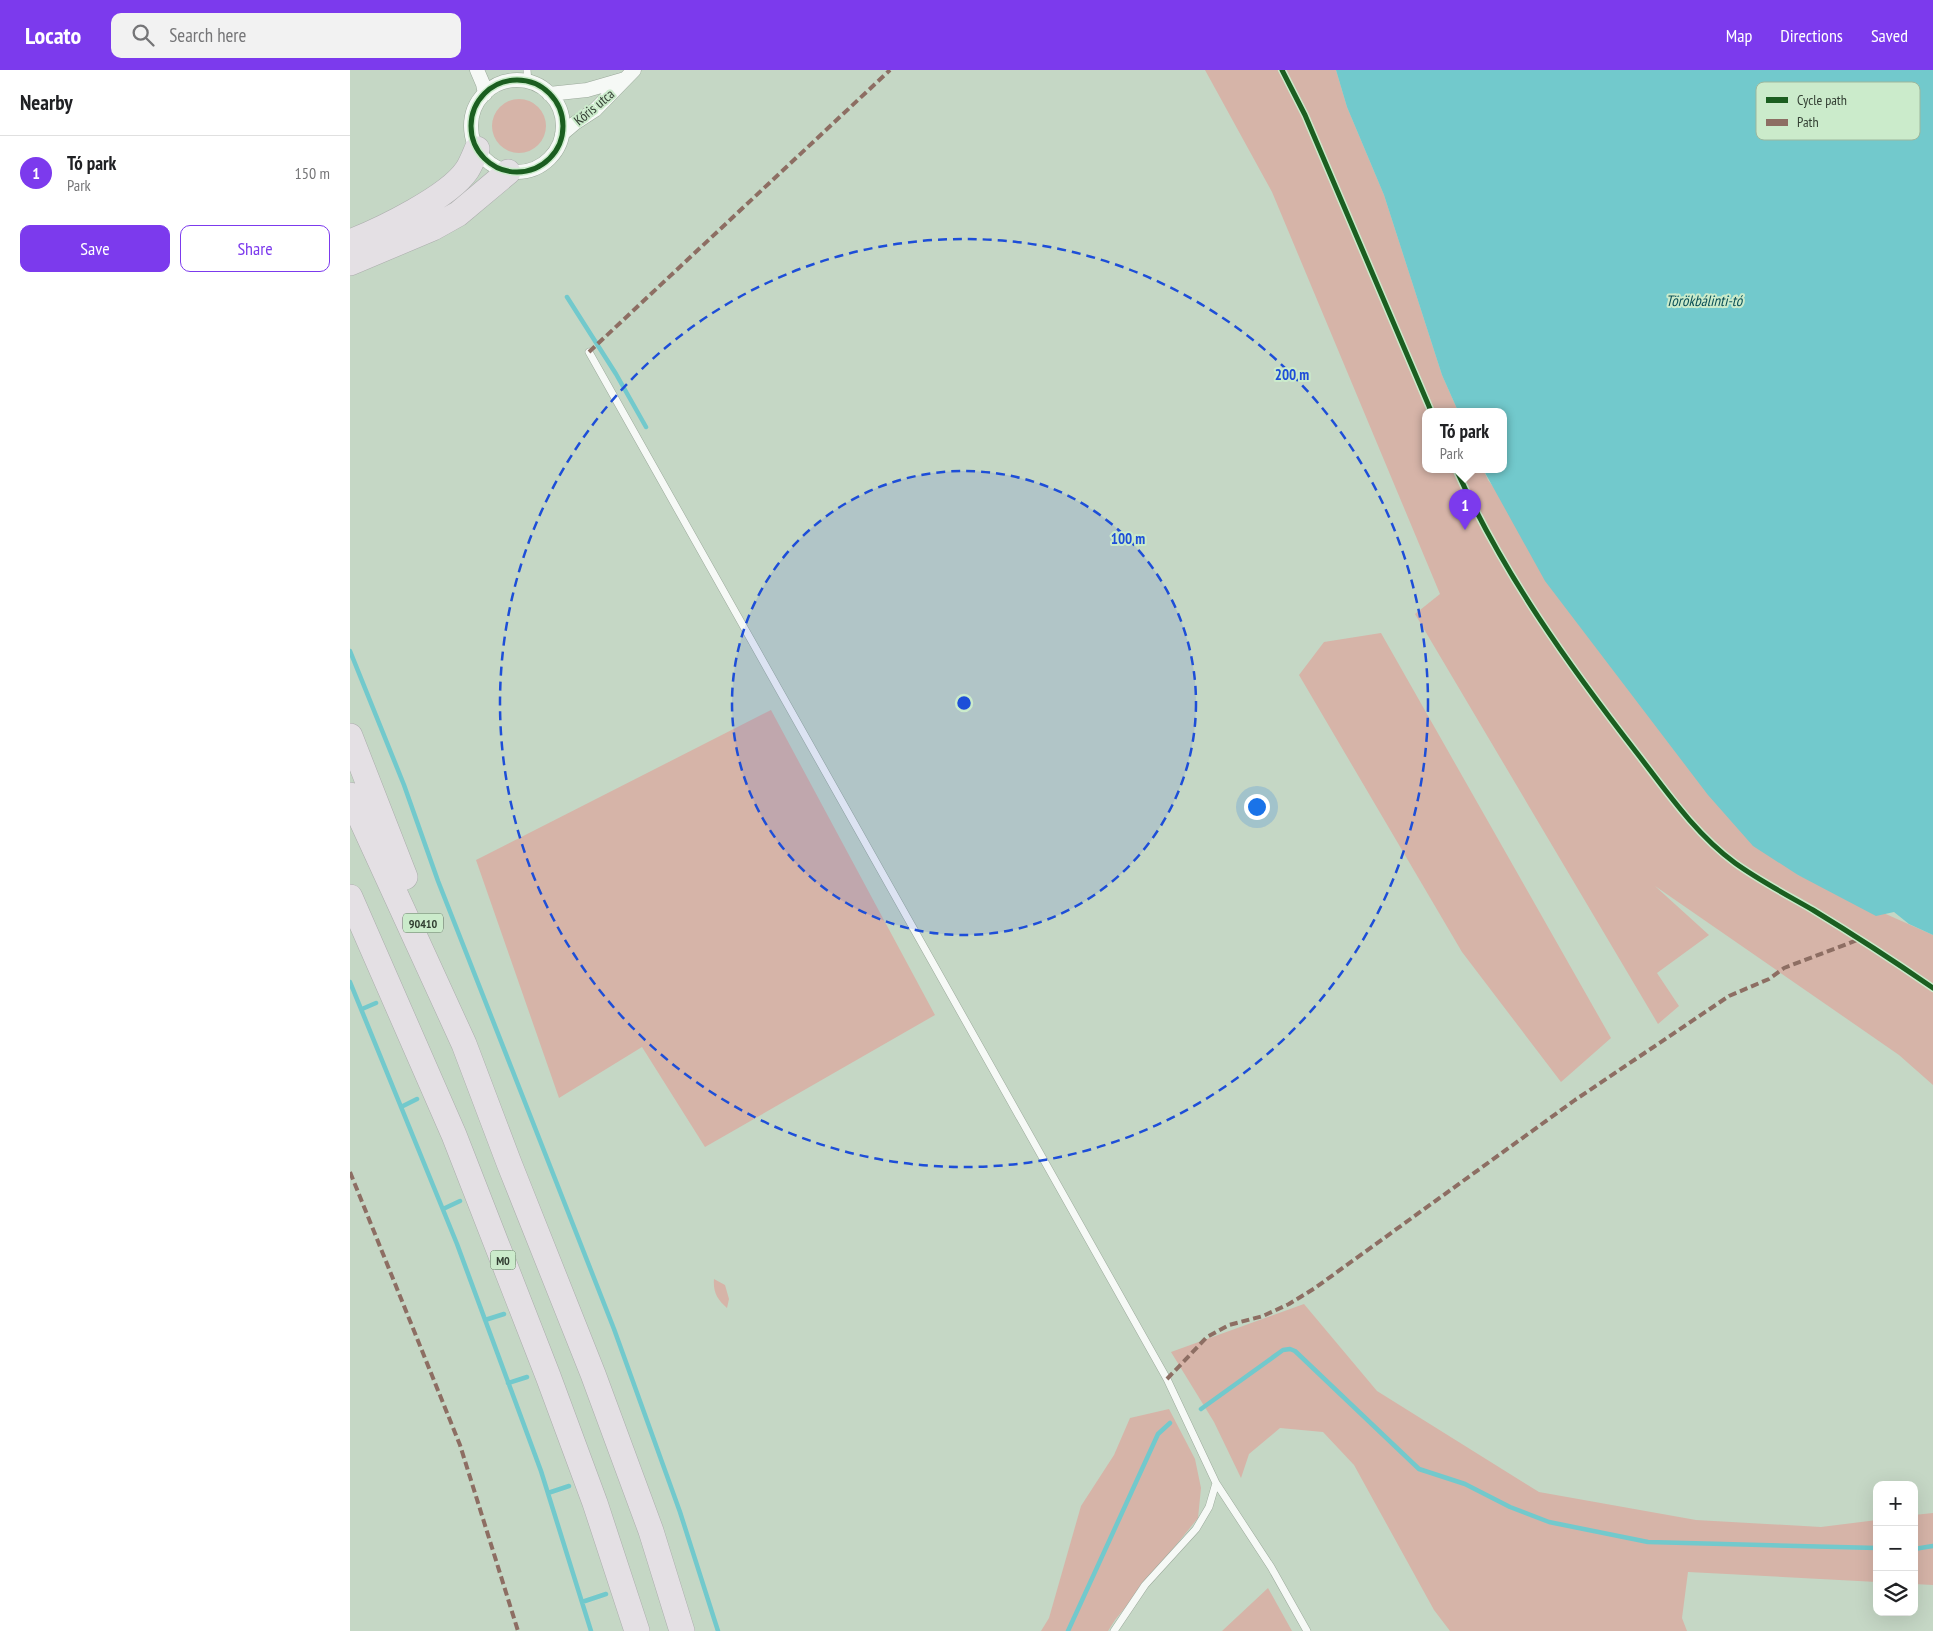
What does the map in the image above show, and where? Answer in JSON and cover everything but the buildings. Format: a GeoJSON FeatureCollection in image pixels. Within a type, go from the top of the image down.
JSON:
{"type":"FeatureCollection","features":[{"type":"Feature","properties":{"kind":"highway"},"geometry":{"type":"LineString","coordinates":[[350,242],[414,211],[450,188],[467,170],[477,149]]}},
{"type":"Feature","properties":{"kind":"highway"},"geometry":{"type":"LineString","coordinates":[[350,263],[433,228],[458,214],[508,172]]}},
{"type":"Feature","properties":{"kind":"highway","name":"90410"},"geometry":{"type":"LineString","coordinates":[[350,736],[451,992],[464,1044]]}},
{"type":"Feature","properties":{"kind":"highway"},"geometry":{"type":"LineString","coordinates":[[350,795],[464,1044],[505,1154],[593,1374],[651,1531],[682,1631]]}},
{"type":"Feature","properties":{"kind":"highway","name":"M0"},"geometry":{"type":"LineString","coordinates":[[350,897],[454,1135],[596,1503],[637,1631]]}},
{"type":"Feature","properties":{"kind":"street"},"geometry":{"type":"LineString","coordinates":[[477,70],[484,84],[485,94]]}},
{"type":"Feature","properties":{"kind":"street"},"geometry":{"type":"LineString","coordinates":[[504,70],[524,78],[549,94],[558,106],[562,119],[562,134],[554,153],[543,164],[529,171],[508,172],[490,164],[477,149],[471,128],[472,117],[476,104],[485,94],[499,84],[524,78]]}},
{"type":"Feature","properties":{"kind":"street","name":"Kőris utca"},"geometry":{"type":"LineString","coordinates":[[549,94],[587,90],[630,75]]}},
{"type":"Feature","properties":{"kind":"street","name":"Kőris utca"},"geometry":{"type":"LineString","coordinates":[[562,134],[596,110],[630,75]]}},
{"type":"Feature","properties":{"kind":"lane"},"geometry":{"type":"LineString","coordinates":[[589,352],[1168,1379],[1216,1483],[1271,1568],[1307,1631]]}},
{"type":"Feature","properties":{"kind":"lane"},"geometry":{"type":"LineString","coordinates":[[1114,1631],[1146,1585],[1196,1529],[1209,1507],[1216,1483]]}},
{"type":"Feature","properties":{"kind":"shaded area"},"geometry":{"type":"Polygon","coordinates":[[[1205,70],[1336,70],[1347,107],[1384,195],[1442,375],[1457,408],[1422,408],[1422,473],[1485,473],[1488,480],[1798,875],[1933,935],[1933,1085],[1899,1055],[1655,886],[1709,935],[1657,973],[1679,1006],[1658,1024],[1415,614],[1440,594],[1272,192],[1205,70]]]}},
{"type":"Feature","properties":{"kind":"shaded area"},"geometry":{"type":"Polygon","coordinates":[[[514,99],[524,99],[534,103],[542,111],[546,126],[542,141],[534,149],[524,153],[514,153],[504,149],[496,141],[492,131],[492,121],[496,111],[504,103],[514,99]]]}},
{"type":"Feature","properties":{"kind":"shaded area"},"geometry":{"type":"Polygon","coordinates":[[[1381,633],[1611,1038],[1561,1082],[1462,952],[1299,675],[1324,642],[1381,633]]]}},
{"type":"Feature","properties":{"kind":"shaded area"},"geometry":{"type":"Polygon","coordinates":[[[771,710],[935,1015],[705,1147],[642,1047],[559,1098],[476,860],[771,710]]]}},
{"type":"Feature","properties":{"kind":"shaded area"},"geometry":{"type":"Polygon","coordinates":[[[714,1279],[725,1285],[729,1299],[727,1308],[716,1295],[714,1279]]]}},
{"type":"Feature","properties":{"kind":"shaded area"},"geometry":{"type":"Polygon","coordinates":[[[1304,1304],[1377,1391],[1539,1492],[1696,1520],[1821,1527],[1873,1520],[1873,1582],[1688,1572],[1682,1618],[1687,1631],[1450,1631],[1434,1610],[1354,1465],[1323,1432],[1280,1428],[1249,1454],[1241,1478],[1214,1422],[1171,1352],[1304,1304]]]}},
{"type":"Feature","properties":{"kind":"shaded area"},"geometry":{"type":"Polygon","coordinates":[[[1169,1409],[1195,1459],[1201,1488],[1198,1518],[1108,1631],[1041,1631],[1049,1618],[1081,1506],[1114,1455],[1130,1418],[1169,1409]]]}},
{"type":"Feature","properties":{"kind":"shaded area"},"geometry":{"type":"Polygon","coordinates":[[[1933,1513],[1933,1585],[1918,1584],[1918,1515],[1933,1513]]]}},
{"type":"Feature","properties":{"kind":"shaded area"},"geometry":{"type":"Polygon","coordinates":[[[1268,1588],[1292,1631],[1222,1631],[1268,1588]]]}},
{"type":"Feature","properties":{"kind":"water","name":"Törökbálinti-tó"},"geometry":{"type":"Polygon","coordinates":[[[1336,70],[1933,70],[1933,935],[1909,924],[1894,912],[1876,916],[1798,875],[1753,846],[1708,795],[1545,581],[1485,473],[1507,473],[1507,408],[1457,408],[1442,375],[1384,195],[1347,107],[1336,70]]]}},
{"type":"Feature","properties":{"kind":"waterway"},"geometry":{"type":"LineString","coordinates":[[567,297],[616,374],[646,427]]}},
{"type":"Feature","properties":{"kind":"waterway"},"geometry":{"type":"LineString","coordinates":[[350,651],[404,785],[438,881],[614,1329],[680,1512],[718,1631]]}},
{"type":"Feature","properties":{"kind":"waterway"},"geometry":{"type":"LineString","coordinates":[[350,982],[457,1244],[541,1471],[591,1631]]}},
{"type":"Feature","properties":{"kind":"waterway"},"geometry":{"type":"LineString","coordinates":[[362,1009],[376,1003]]}},
{"type":"Feature","properties":{"kind":"waterway"},"geometry":{"type":"LineString","coordinates":[[401,1107],[417,1099]]}},
{"type":"Feature","properties":{"kind":"waterway"},"geometry":{"type":"LineString","coordinates":[[443,1209],[460,1201]]}},
{"type":"Feature","properties":{"kind":"waterway"},"geometry":{"type":"LineString","coordinates":[[485,1320],[504,1314]]}},
{"type":"Feature","properties":{"kind":"waterway"},"geometry":{"type":"LineString","coordinates":[[1201,1409],[1283,1350],[1290,1349],[1295,1351],[1419,1469],[1465,1484],[1510,1507],[1549,1522],[1648,1542],[1873,1548]]}},
{"type":"Feature","properties":{"kind":"waterway"},"geometry":{"type":"LineString","coordinates":[[508,1383],[527,1377]]}},
{"type":"Feature","properties":{"kind":"waterway"},"geometry":{"type":"LineString","coordinates":[[1068,1631],[1158,1434],[1170,1423]]}},
{"type":"Feature","properties":{"kind":"waterway"},"geometry":{"type":"LineString","coordinates":[[548,1493],[569,1486]]}},
{"type":"Feature","properties":{"kind":"waterway"},"geometry":{"type":"LineString","coordinates":[[1918,1548],[1933,1546]]}},
{"type":"Feature","properties":{"kind":"waterway"},"geometry":{"type":"LineString","coordinates":[[582,1602],[606,1594]]}},
{"type":"Feature","properties":{"kind":"marked path"},"geometry":{"type":"LineString","coordinates":[[589,352],[890,70]]}},
{"type":"Feature","properties":{"kind":"marked path"},"geometry":{"type":"LineString","coordinates":[[1167,1379],[1207,1337],[1229,1325],[1263,1316],[1289,1304],[1315,1288],[1575,1100],[1729,996],[1769,979],[1784,968],[1860,939]]}},
{"type":"Feature","properties":{"kind":"marked path"},"geometry":{"type":"LineString","coordinates":[[350,1172],[460,1445],[518,1631]]}},
{"type":"Feature","properties":{"kind":"cycle path"},"geometry":{"type":"LineString","coordinates":[[1282,70],[1305,115],[1430,408]]}},
{"type":"Feature","properties":{"kind":"cycle path"},"geometry":{"type":"LineString","coordinates":[[517,80],[534,84],[549,94],[559,109],[563,126],[559,143],[549,158],[534,168],[517,172],[500,168],[485,158],[475,143],[471,126],[475,109],[485,94],[500,84],[517,80]]}},
{"type":"Feature","properties":{"kind":"cycle path"},"geometry":{"type":"LineString","coordinates":[[1458,473],[1495,546],[1539,619],[1588,689],[1696,827],[1721,852],[1744,870],[1844,929],[1933,988]]}},
{"type":"Feature","properties":{"kind":"place","name":"Tó park"},"geometry":{"type":"Point","coordinates":[1465,530]}}]}
